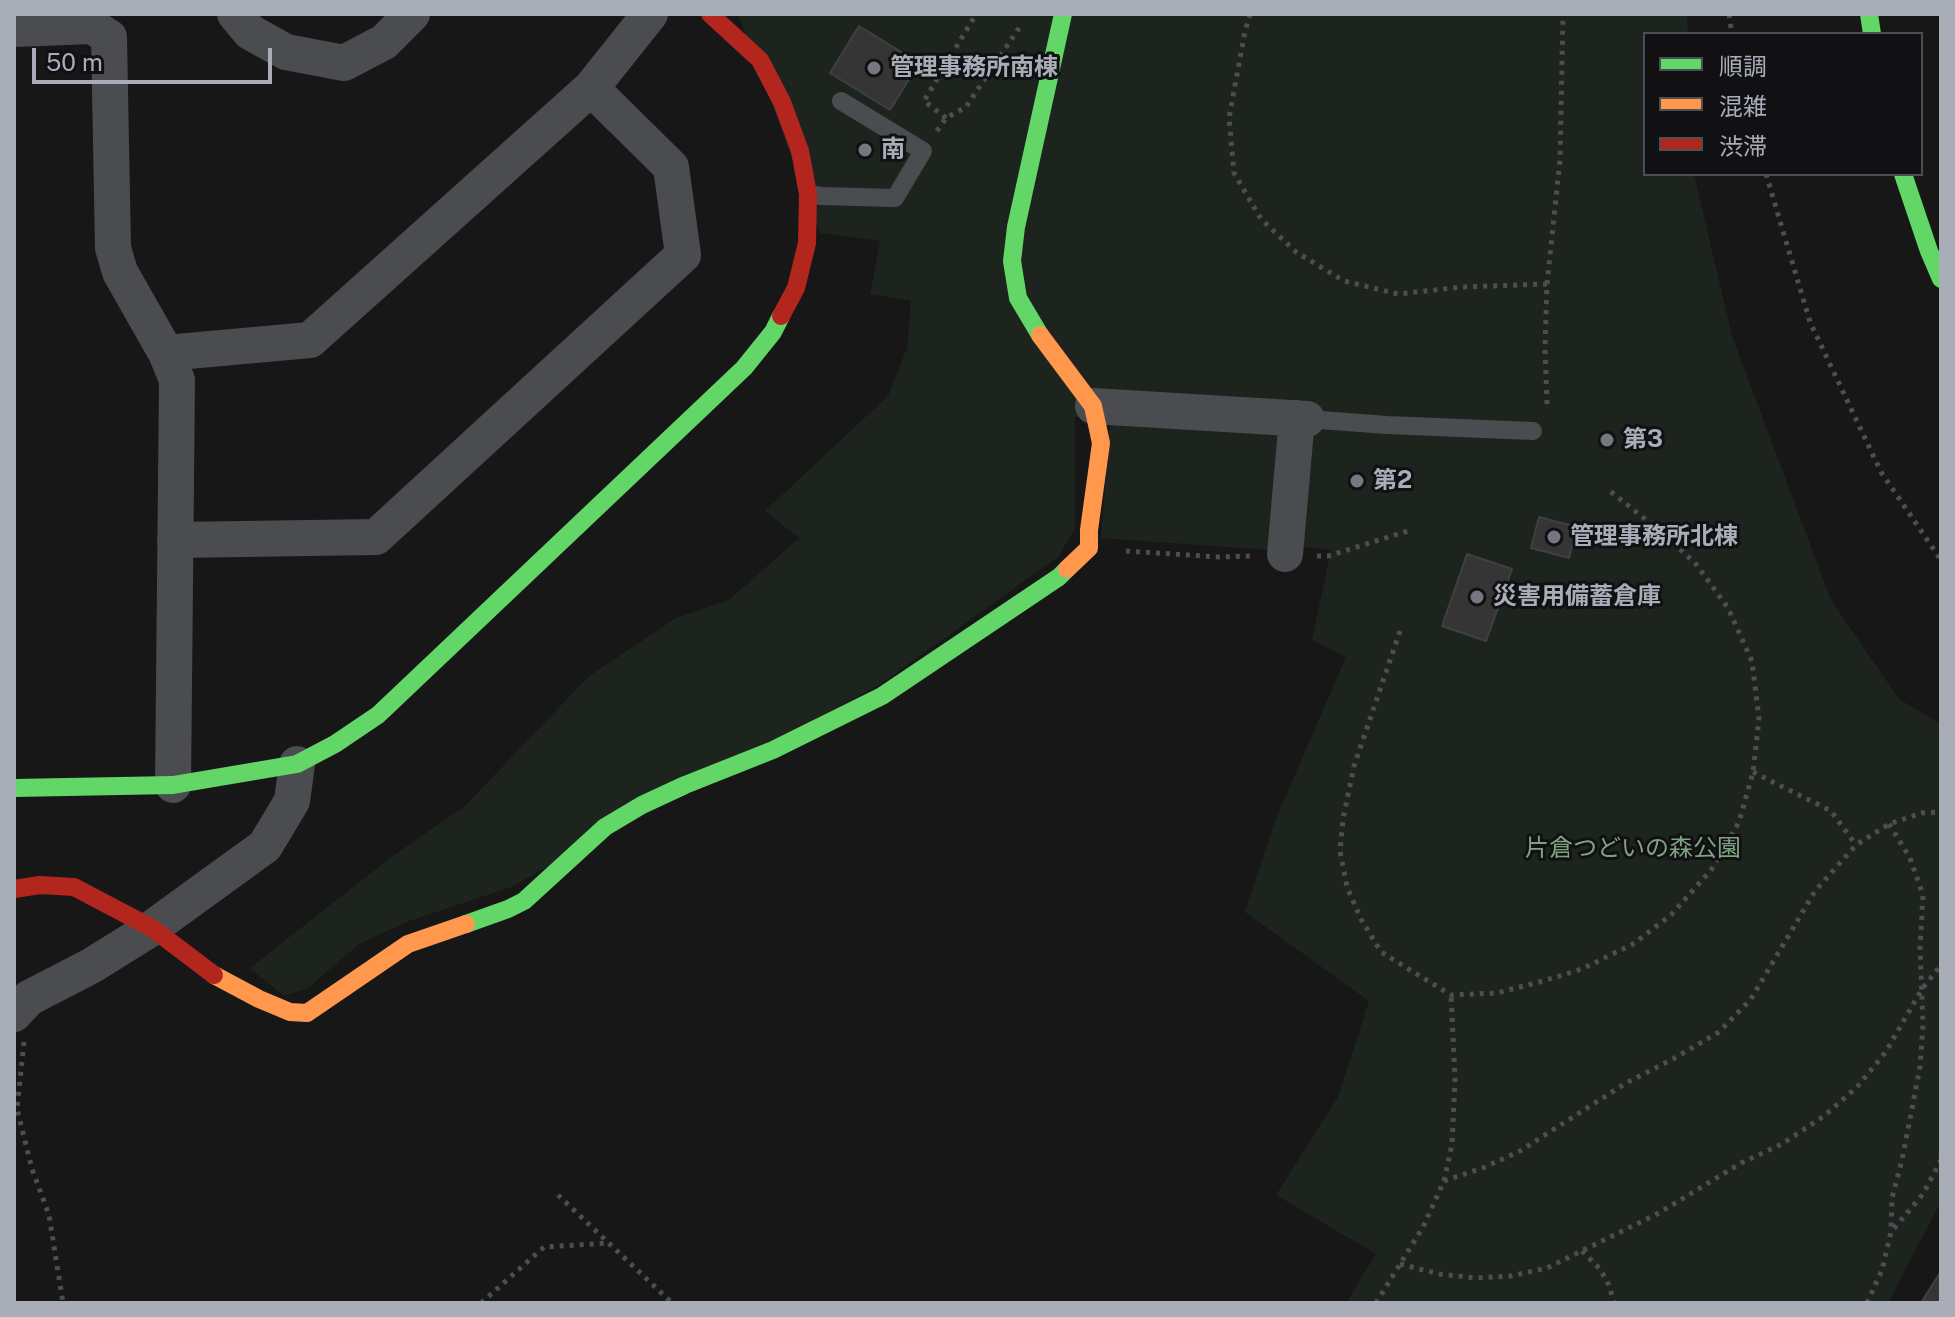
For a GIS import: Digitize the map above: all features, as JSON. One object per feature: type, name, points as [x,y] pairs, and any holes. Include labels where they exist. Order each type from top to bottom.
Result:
[{"type":"street","points":[[235,14],[250,32],[286,52],[344,63],[384,42],[412,14]]},
{"type":"street","points":[[166,353],[310,340],[591,88],[650,14]]},
{"type":"street","points":[[14,788],[173,785],[297,764],[335,744],[378,715],[744,368],[773,332],[796,288],[807,243],[808,194],[800,151],[782,102],[760,60],[710,14]]},
{"type":"street","points":[[14,889],[40,885],[74,887],[152,928],[217,978],[290,1012],[307,1013],[408,944],[524,901],[605,827],[642,805],[773,750],[882,696],[1059,577],[1089,548],[1101,443],[1093,406],[1034,327],[1018,298],[1012,261],[1016,227],[1063,14]]},
{"type":"street","points":[[14,29],[92,26],[109,37],[113,248],[120,272],[166,353],[177,380],[173,785]]},
{"type":"street","points":[[175,540],[376,537],[683,255],[671,167],[591,88]]},
{"type":"street","points":[[1904,176],[1941,279]]},
{"type":"street","points":[[1093,406],[1302,419],[1285,554]]},
{"type":"street","points":[[22,1006],[152,928],[265,846],[292,801],[297,764]]},
{"type":"lane","points":[[808,194],[895,198],[923,151],[841,101]]},
{"type":"lane","points":[[1302,419],[1533,431]]},
{"type":"path","points":[[946,118],[924,101],[976,14]]},
{"type":"path","points":[[1250,14],[1229,118],[1234,173],[1261,219],[1296,252],[1344,281],[1398,294],[1462,287],[1547,284]]},
{"type":"path","points":[[1547,404],[1547,284],[1560,160],[1563,14]]},
{"type":"path","points":[[923,151],[946,118],[966,107],[1023,23]]},
{"type":"path","points":[[1767,176],[1810,322],[1881,472],[1941,560]]},
{"type":"path","points":[[1400,631],[1354,766],[1340,851],[1347,887],[1361,919],[1381,952],[1451,995],[1497,993],[1543,981],[1582,969],[1633,944],[1671,915],[1711,870],[1739,822],[1753,772],[1759,719],[1752,661],[1728,608],[1696,564],[1610,491]]},
{"type":"path","points":[[1753,772],[1831,811],[1856,845]]},
{"type":"path","points":[[1444,1181],[1520,1151],[1626,1083],[1719,1032],[1751,999],[1815,891],[1856,845],[1889,824],[1922,813],[1941,812]]},
{"type":"path","points":[[1867,1303],[1882,1270],[1891,1232],[1892,1198],[1920,1067],[1923,1025],[1920,948],[1923,895],[1910,858],[1889,824]]},
{"type":"path","points":[[1400,1264],[1439,1274],[1476,1278],[1511,1276],[1547,1268],[1659,1213],[1741,1163],[1782,1144],[1824,1116],[1857,1087],[1885,1053],[1922,989],[1941,965]]},
{"type":"path","points":[[1376,1303],[1423,1227],[1444,1181],[1452,1144],[1455,1079],[1451,995]]},
{"type":"path","points":[[22,1006],[17,1109],[32,1169],[49,1215],[63,1303]]},
{"type":"path","points":[[1891,1232],[1923,1194],[1941,1160]]},
{"type":"path","points":[[558,1195],[672,1303]]},
{"type":"path","points":[[481,1303],[544,1247],[609,1243]]},
{"type":"path","points":[[1582,1251],[1600,1269],[1614,1303]]},
{"type":"green space","name":"片倉つどいの森公園","points":[[738,14],[1687,14],[1688,32],[1643,32],[1643,176],[1694,176],[1732,336],[1831,600],[1899,699],[1941,724],[1941,1201],[1888,1303],[1346,1303],[1376,1254],[1276,1195],[1338,1097],[1369,1001],[1245,912],[1277,816],[1346,657],[1312,640],[1331,550],[1296,546],[1307,419],[1075,417],[1075,528],[1059,556],[882,683],[511,887],[409,921],[359,944],[308,988],[284,996],[250,968],[390,858],[465,806],[588,677],[676,618],[729,600],[799,538],[765,511],[888,396],[907,348],[911,301],[870,294],[880,241],[820,233]]},
{"type":"green space","points":[[1110,421],[1279,433],[1270,550],[1101,538]]},
{"type":"building","name":"管理事務所南棟","points":[[859,26],[919,63],[890,110],[830,73]]},
{"type":"building","name":"管理事務所北棟","points":[[1539,517],[1577,527],[1569,558],[1531,548]]},
{"type":"building","name":"災害用備蓄倉庫","points":[[1467,554],[1512,569],[1486,641],[1442,626]]},
{"type":"building","points":[[1941,1271],[1941,1303],[1921,1303]]},
{"type":"traffic: fast","points":[[1040,335],[1018,298],[1012,261],[1016,227],[1063,14]]},
{"type":"traffic: fast","points":[[1869,14],[1872,32]]},
{"type":"traffic: fast","points":[[1904,176],[1941,279]]},
{"type":"traffic: fast","points":[[14,788],[173,785],[297,764],[335,744],[378,715],[744,368],[773,332],[781,316]]},
{"type":"traffic: fast","points":[[466,924],[524,901],[605,827],[642,805],[773,750],[882,696],[1067,569]]},
{"type":"traffic: slow","points":[[1040,335],[1093,406],[1101,443],[1089,548],[1067,569]]},
{"type":"traffic: slow","points":[[214,975],[290,1012],[307,1013],[408,944],[466,924]]},
{"type":"traffic: jam","points":[[710,14],[760,60],[782,102],[800,151],[808,194],[807,243],[796,288],[781,316]]},
{"type":"traffic: jam","points":[[14,889],[40,885],[74,887],[152,928],[214,975]]},
{"type":"place","name":"管理事務所南棟","points":[[874,68]]},
{"type":"place","name":"南","points":[[865,150]]},
{"type":"place","name":"第3","points":[[1607,440]]},
{"type":"place","name":"第2","points":[[1357,481]]},
{"type":"place","name":"管理事務所北棟","points":[[1554,537]]},
{"type":"place","name":"災害用備蓄倉庫","points":[[1477,597]]}]
